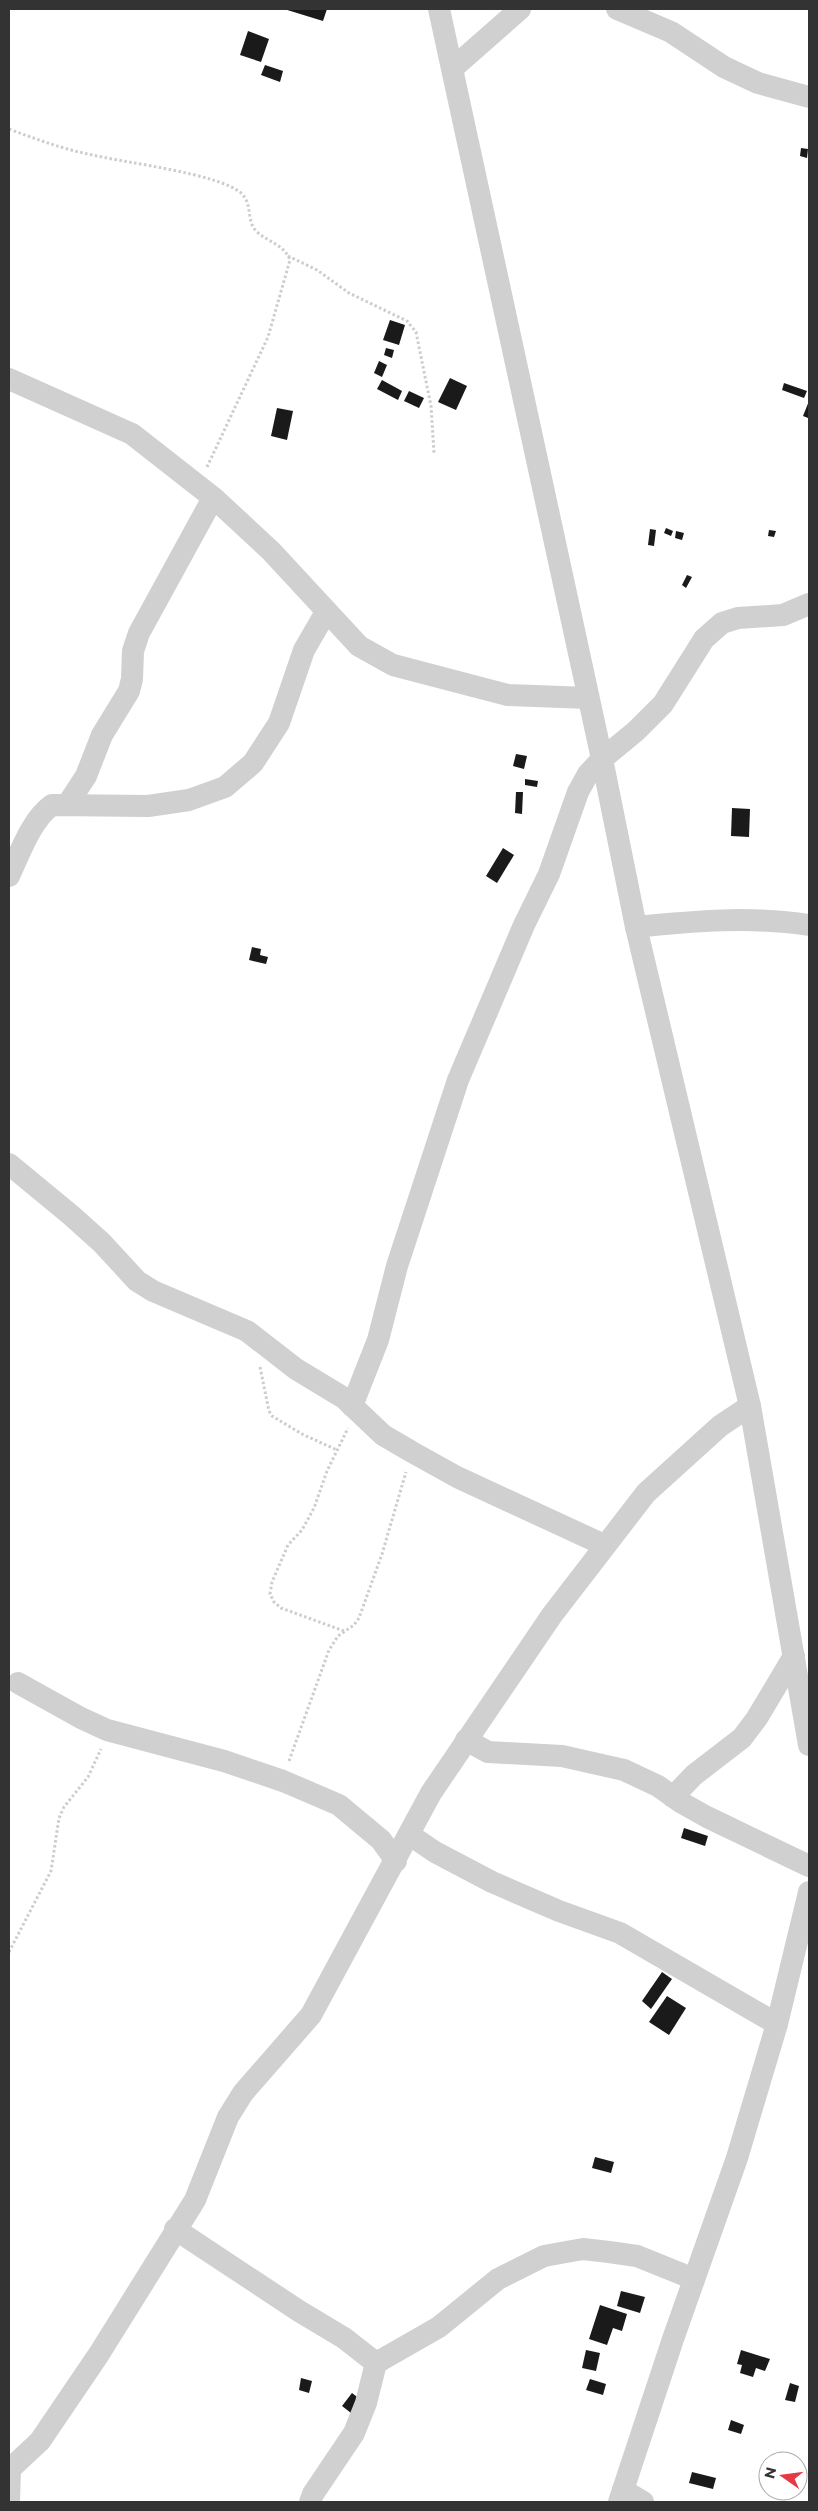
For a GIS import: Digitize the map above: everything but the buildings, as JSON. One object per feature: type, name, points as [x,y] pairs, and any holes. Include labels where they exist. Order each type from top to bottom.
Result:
[{"type":"street","points":[[439,9],[602,759],[636,927],[750,1406],[809,1745]]},
{"type":"street","points":[[453,68],[520,9]]},
{"type":"street","points":[[617,9],[671,32],[724,67],[758,83],[809,97]]},
{"type":"street","points":[[9,379],[132,434],[205,492],[271,551],[359,646],[393,665],[508,695],[588,698]]},
{"type":"street","points":[[67,805],[86,776],[102,734],[129,691],[132,679],[133,650],[139,633],[205,492]]},
{"type":"street","points":[[354,1409],[378,1340],[397,1266],[458,1080],[549,874],[578,792],[588,774],[602,759],[636,732],[662,704],[704,639],[722,623],[738,618],[784,614],[809,604]]},
{"type":"street","points":[[9,876],[26,840],[45,810],[52,805],[148,806],[189,800],[225,788],[253,763],[278,723],[304,650],[326,612]]},
{"type":"street","points":[[636,927],[712,919],[785,921],[809,925]]},
{"type":"street","points":[[9,1164],[78,1221],[137,1281],[152,1291],[247,1331],[296,1369],[344,1398],[383,1435],[412,1452],[457,1477],[604,1545]]},
{"type":"street","points":[[9,2502],[9,2469],[40,2441],[99,2354],[175,2229],[195,2200],[228,2117],[243,2093],[312,2015],[432,1793],[466,1740],[552,1615],[604,1545],[646,1493],[682,1458],[720,1426],[750,1406]]},
{"type":"street","points":[[673,1797],[694,1775],[742,1738],[757,1718],[794,1656]]},
{"type":"street","points":[[18,1683],[81,1718],[107,1730],[180,1748],[283,1781],[339,1805],[381,1840],[396,1861]]},
{"type":"street","points":[[466,1740],[488,1752],[562,1756],[624,1770],[658,1786],[708,1818],[809,1866]]},
{"type":"street","points":[[410,1835],[435,1852],[492,1882],[559,1911],[620,1934],[777,2024]]},
{"type":"street","points":[[642,2502],[621,2496],[737,2158],[777,2024],[809,1892]]},
{"type":"street","points":[[175,2229],[299,2311],[344,2338],[376,2363]]},
{"type":"street","points":[[310,2502],[313,2494],[354,2433],[366,2403],[376,2363],[439,2327],[498,2279],[544,2256],[583,2249],[636,2256],[694,2279]]},
{"type":"path","points":[[9,130],[54,146],[175,172],[227,186],[245,197],[249,204],[252,226],[257,232],[280,246],[288,256],[290,260],[268,337],[205,492]]},
{"type":"path","points":[[288,256],[317,270],[349,293],[407,321],[416,332],[431,406],[434,453]]},
{"type":"path","points":[[256,1337],[269,1411],[277,1420],[337,1450]]},
{"type":"path","points":[[344,1631],[281,1608],[274,1602],[270,1594],[272,1582],[288,1545],[306,1525],[354,1409]]},
{"type":"path","points":[[283,1781],[330,1650],[338,1636],[354,1625],[364,1605],[382,1554],[412,1452]]},
{"type":"path","points":[[9,1952],[51,1871],[59,1818],[64,1806],[88,1777],[100,1752],[107,1730]]}]
